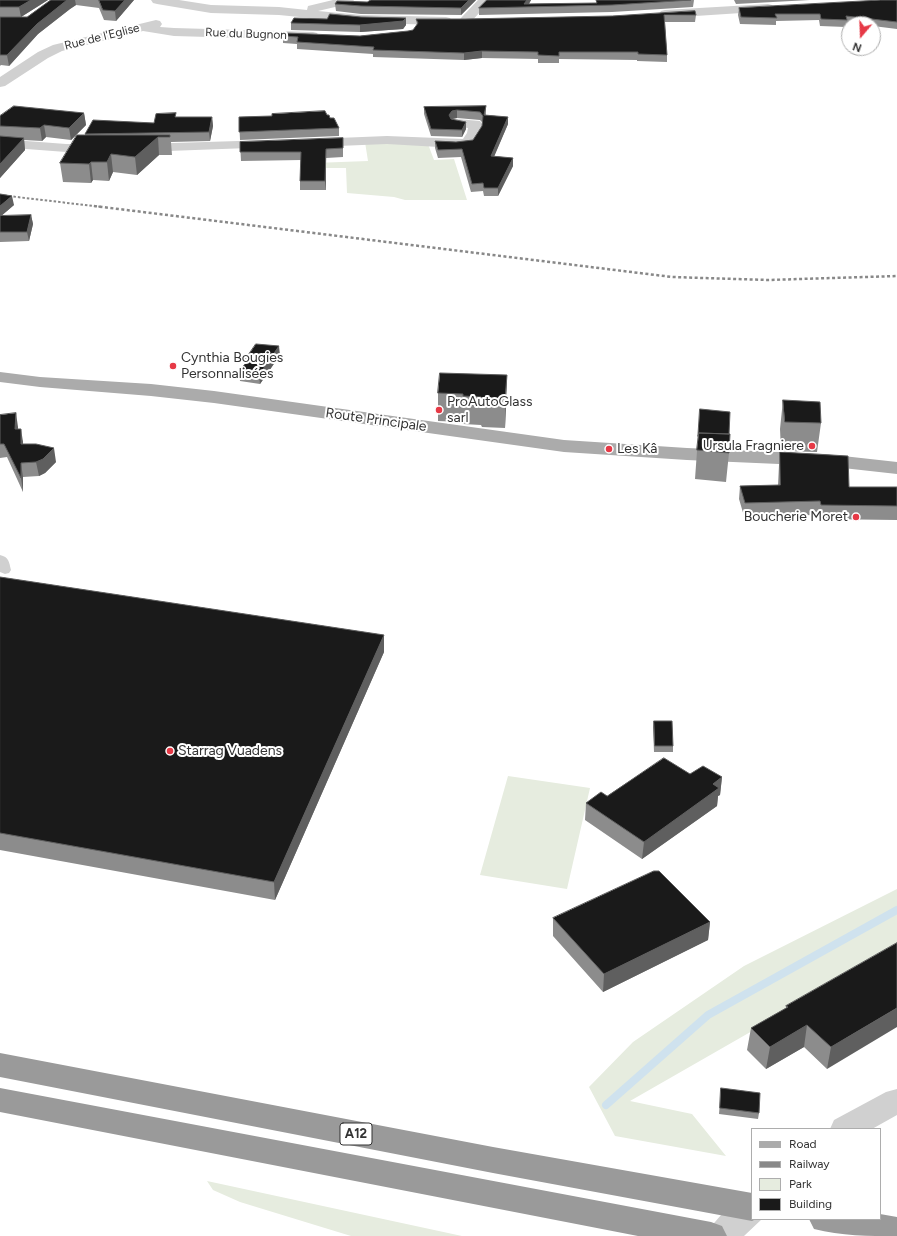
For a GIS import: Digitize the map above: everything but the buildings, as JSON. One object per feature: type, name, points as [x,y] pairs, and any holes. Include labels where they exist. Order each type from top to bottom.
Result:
[{"type":"highway","name":"A12","points":[[0,1065],[477,1157],[751,1207]]},
{"type":"highway","points":[[0,1100],[215,1143],[711,1236]]},
{"type":"highway","points":[[831,1220],[897,1231]]},
{"type":"main road","name":"Route Principale","points":[[0,377],[40,382],[151,390],[220,398],[564,446],[687,454],[826,460],[897,468]]},
{"type":"street","points":[[157,0],[211,9],[301,13],[361,19],[465,22],[482,21]]},
{"type":"street","points":[[301,13],[348,0]]},
{"type":"street","points":[[465,22],[484,0]]},
{"type":"street","points":[[652,15],[778,7]]},
{"type":"street","points":[[186,17],[211,9]]},
{"type":"street","name":"Rue de l'Eglise","points":[[0,83],[43,55],[58,48],[172,20]]},
{"type":"street","points":[[408,33],[412,28],[413,21]]},
{"type":"street","name":"Rue du Bugnon","points":[[143,27],[154,30],[174,32],[322,36]]},
{"type":"street","points":[[297,143],[387,140],[456,144],[468,143],[474,133],[475,124],[457,123]]},
{"type":"street","points":[[0,143],[66,148],[111,148]]},
{"type":"street","points":[[127,148],[282,144]]},
{"type":"street","points":[[847,1128],[897,1101]]},
{"type":"street","points":[[722,1236],[751,1208]]},
{"type":"green space","points":[[365,142],[428,144],[434,160],[454,159],[467,200],[405,200],[394,197],[347,193],[346,168],[314,168],[314,163],[368,161]]},
{"type":"green space","points":[[508,776],[590,788],[567,889],[480,875]]},
{"type":"green space","points":[[897,889],[897,948],[630,1101],[692,1114],[726,1156],[615,1136],[589,1087],[633,1042],[744,966]]},
{"type":"green space","points":[[207,1181],[462,1236],[351,1236],[240,1202],[213,1190]]},
{"type":"waterway","points":[[606,1105],[708,1015],[897,910]]},
{"type":"railway","points":[[0,195],[102,207]]},
{"type":"railway","points":[[94,206],[672,277],[768,280],[897,276]]},
{"type":"place","name":"Cynthia Bougies Personnalisées","points":[[173,366]]},
{"type":"place","name":"ProAutoGlass sarl","points":[[439,410]]},
{"type":"place","name":"Ursula Fragniere","points":[[812,446]]},
{"type":"place","name":"Les Kâ","points":[[609,449]]},
{"type":"place","name":"Boucherie Moret","points":[[856,517]]},
{"type":"place","name":"Starrag Vuadens","points":[[170,751]]}]
